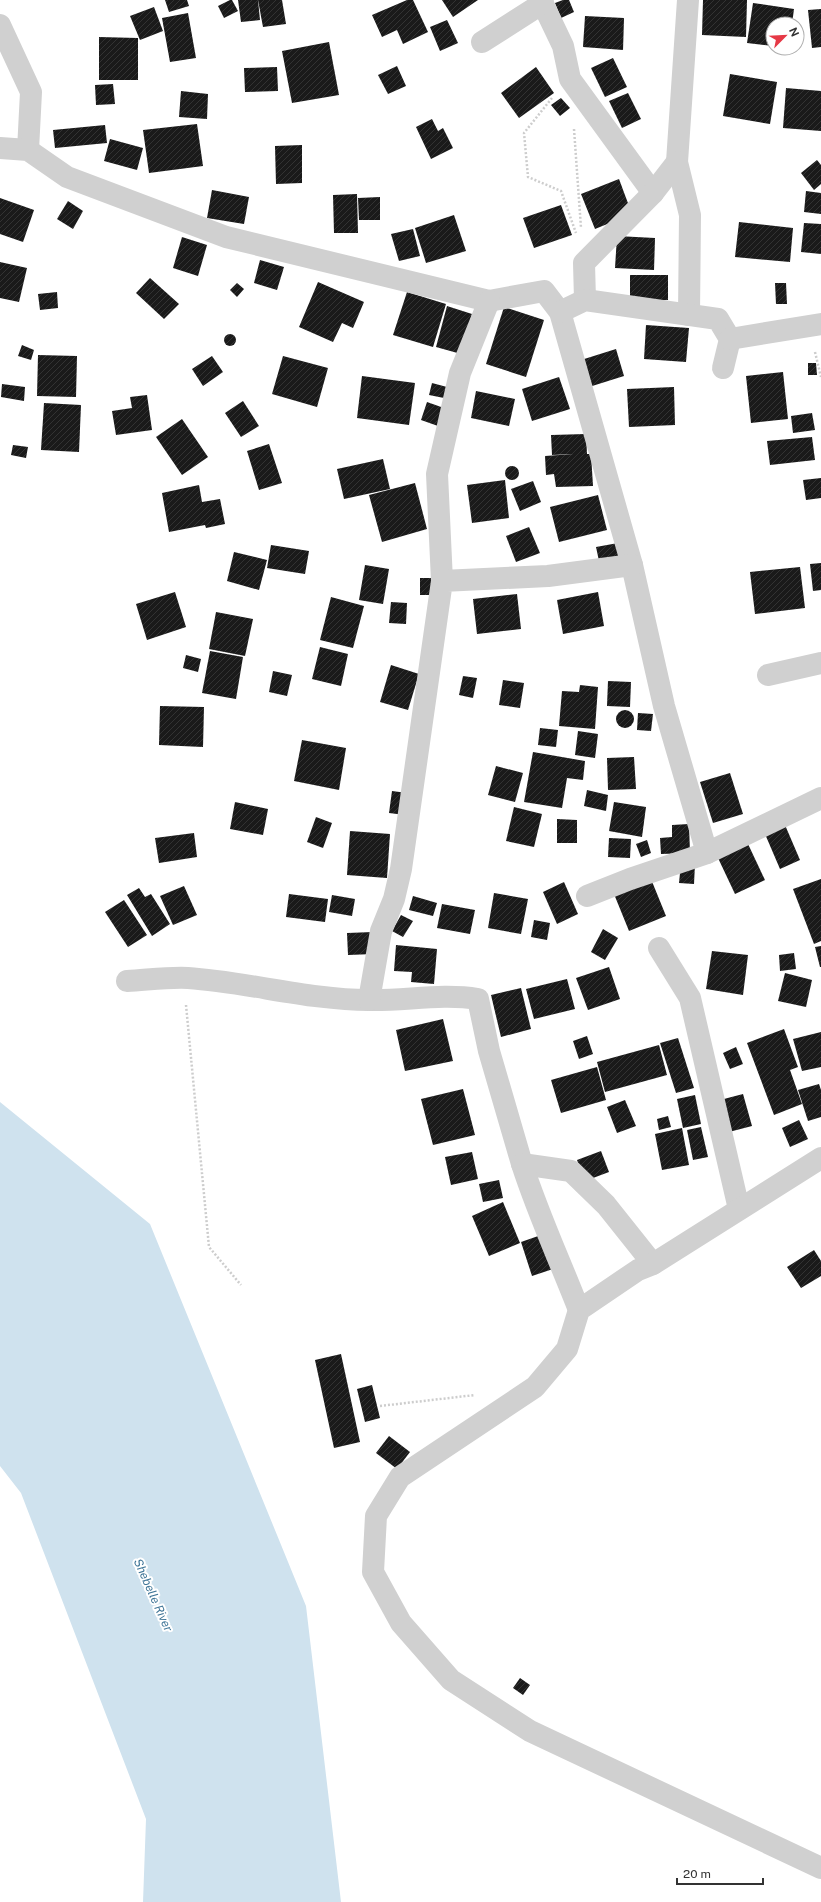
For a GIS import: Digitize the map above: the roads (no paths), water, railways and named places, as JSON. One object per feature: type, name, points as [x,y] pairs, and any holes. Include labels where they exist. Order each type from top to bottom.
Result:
[{"type":"street","points":[[688,0],[677,162],[690,215],[689,315]]},
{"type":"street","points":[[482,42],[542,1],[563,46],[570,79],[653,193]]},
{"type":"street","points":[[0,26],[31,92],[28,150]]},
{"type":"street","points":[[0,149],[28,150],[67,178],[226,237],[488,301],[544,291],[560,312],[632,565],[664,706],[708,853]]},
{"type":"street","points":[[585,300],[584,262],[653,193],[677,162]]},
{"type":"street","points":[[560,312],[585,300],[718,319],[730,339],[723,368]]},
{"type":"street","points":[[369,1000],[380,931],[394,899],[401,869],[442,581],[437,474],[460,373],[488,301]]},
{"type":"street","points":[[730,339],[821,324]]},
{"type":"street","points":[[442,581],[548,576],[632,565]]},
{"type":"street","points":[[768,676],[821,663]]},
{"type":"street","points":[[587,896],[630,879],[708,853],[821,798]]},
{"type":"street","points":[[659,948],[690,998],[739,1209]]},
{"type":"street","points":[[127,981],[186,978],[329,997],[369,1000],[458,996],[478,999],[489,1051],[534,1202],[559,1258],[579,1310],[567,1349],[535,1387],[400,1477],[376,1516],[373,1572],[401,1623],[451,1680],[530,1731],[821,1868]]},
{"type":"street","points":[[579,1310],[638,1270],[653,1264],[821,1158]]},
{"type":"street","points":[[522,1164],[571,1171],[606,1205],[653,1264]]},
{"type":"water","name":"Shebelle River","points":[[0,1102],[150,1224],[306,1606],[341,1902],[143,1902],[146,1819],[21,1493],[0,1466]]}]
